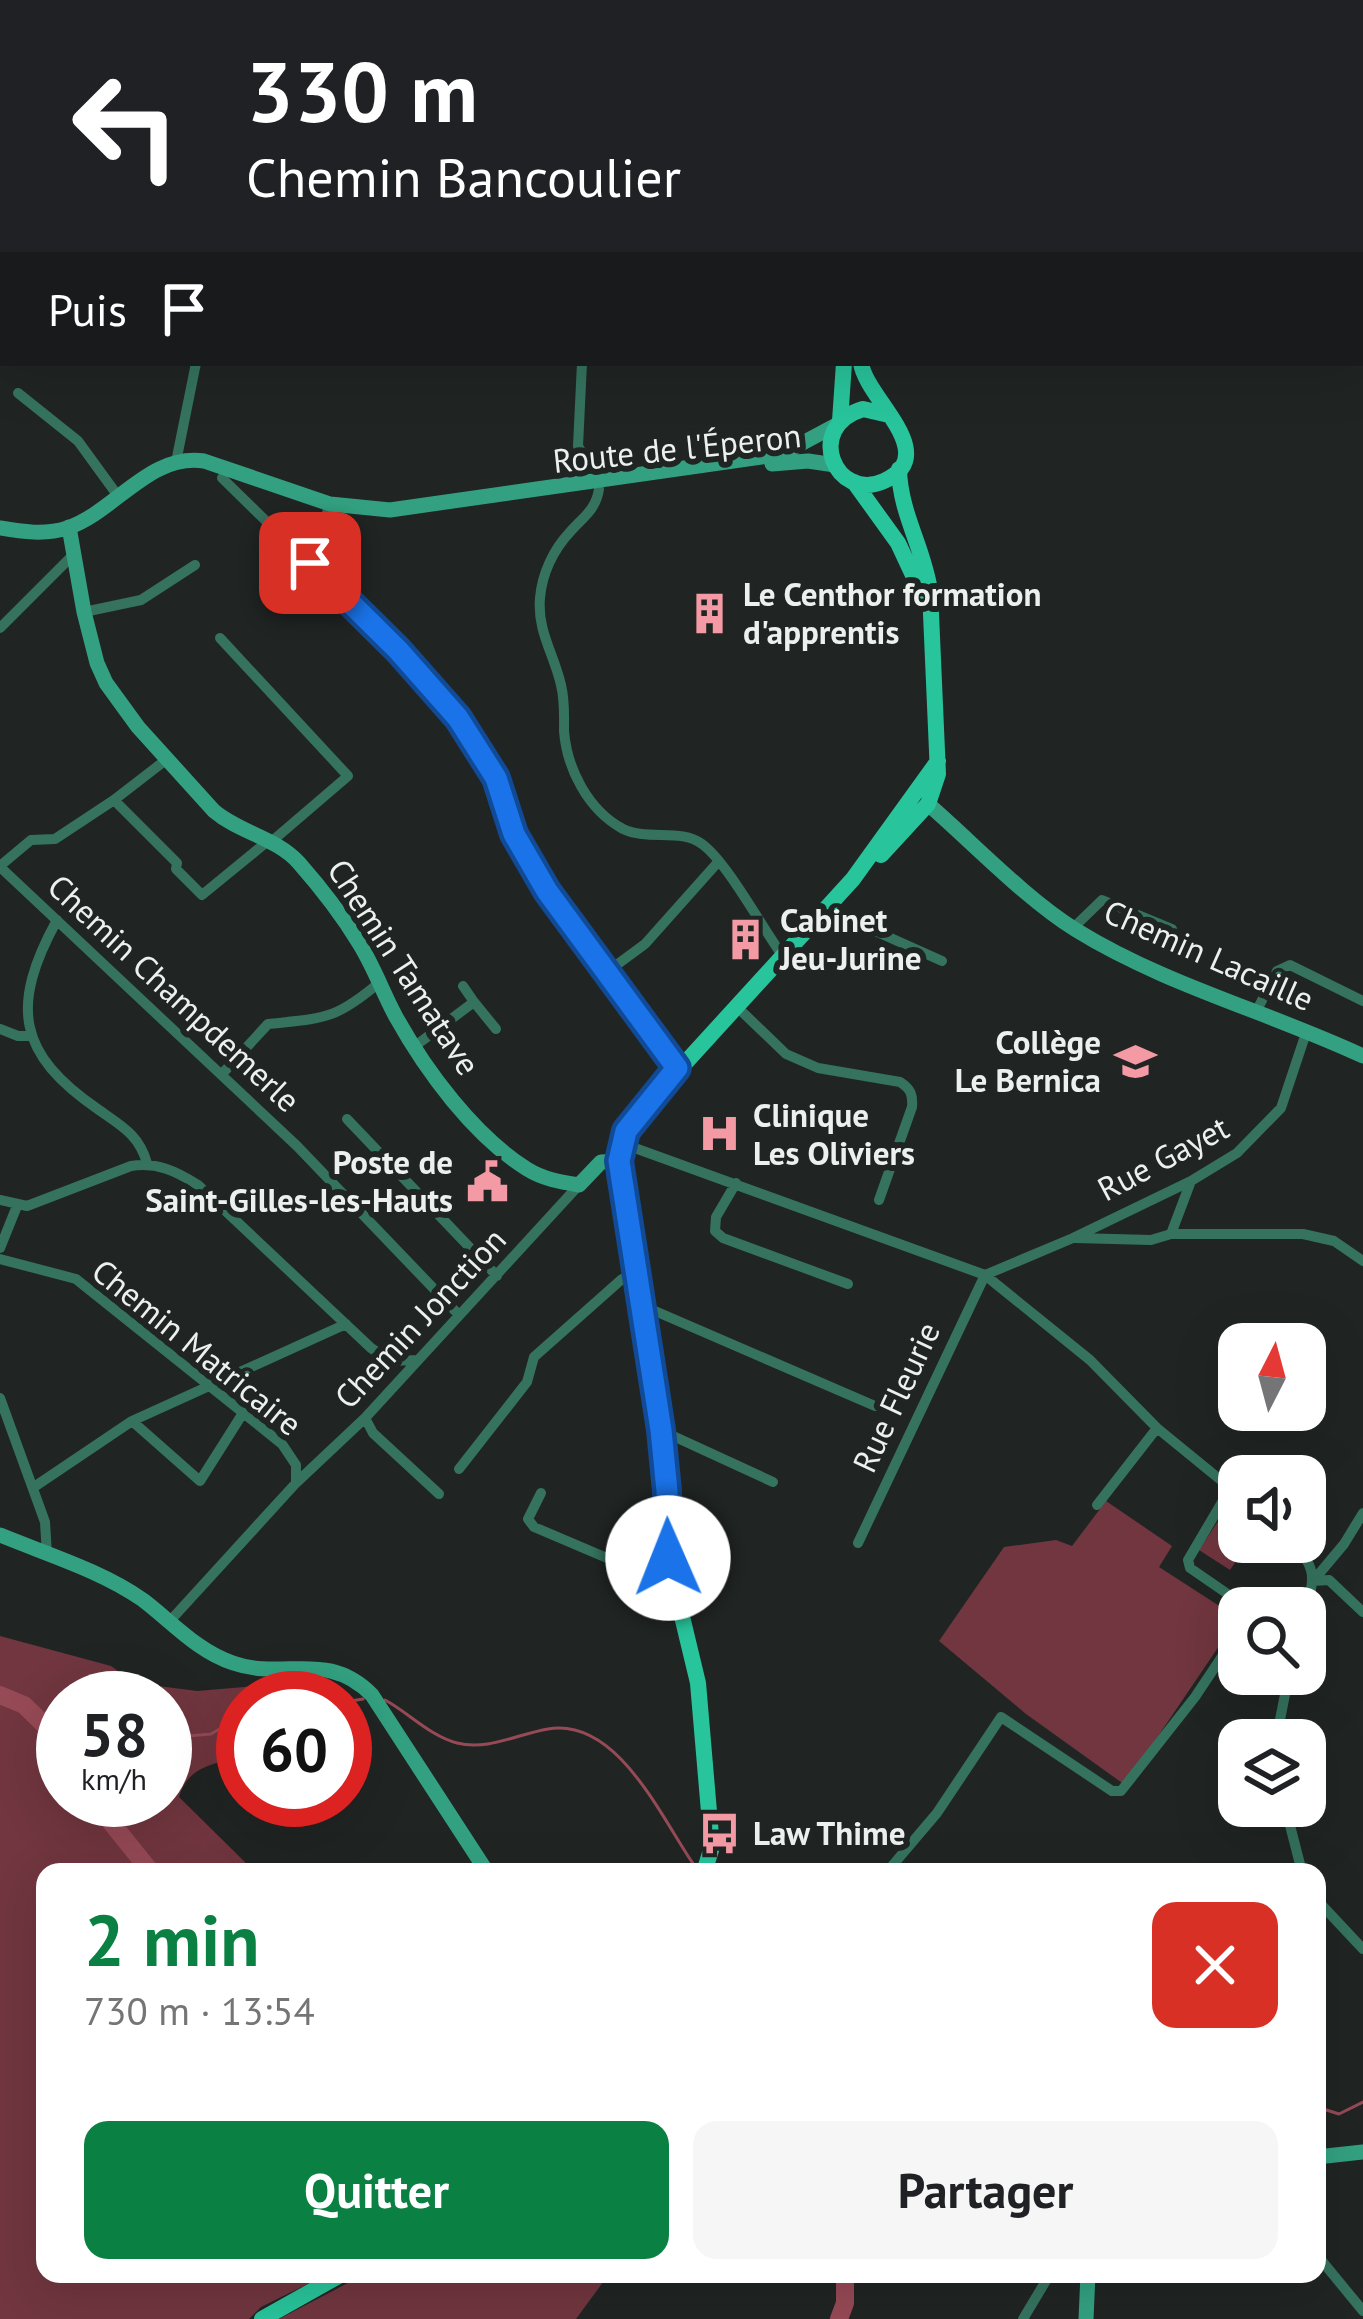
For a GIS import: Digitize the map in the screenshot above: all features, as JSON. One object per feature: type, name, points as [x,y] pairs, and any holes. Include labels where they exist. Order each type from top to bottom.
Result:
[{"type":"main road","points":[[844,366],[839,422],[830,444],[835,465],[854,482],[898,543],[932,615]]},
{"type":"main road","points":[[853,879],[928,804],[936,786],[932,615],[925,566],[901,502],[899,470],[906,440],[866,382],[862,366]]},
{"type":"main road","points":[[839,422],[863,409],[889,415]]},
{"type":"main road","points":[[854,482],[879,483],[899,470]]},
{"type":"main road","points":[[707,1863],[712,1846],[698,1683],[668,1558],[661,1430],[634,1274],[620,1152],[645,1105],[853,879],[934,768]]},
{"type":"main road","points":[[262,2319],[326,2283]]},
{"type":"street","points":[[0,528],[30,532],[69,527],[176,462],[195,366]]},
{"type":"street","points":[[582,366],[578,446],[587,462],[616,477]]},
{"type":"street","points":[[18,393],[78,441],[118,496]]},
{"type":"street","name":"Route de l'Éperon","points":[[525,492],[782,454],[839,422]]},
{"type":"street","name":"Route de l'Éperon","points":[[176,462],[204,461],[330,504],[390,510],[525,492],[599,489],[792,461],[835,465]]},
{"type":"street","points":[[641,474],[602,484],[593,510],[548,564],[539,603],[543,636],[560,680],[573,771],[592,802],[625,830],[642,836],[694,839],[718,861],[782,955]]},
{"type":"street","points":[[222,478],[398,650],[458,718],[496,778],[514,834],[536,872],[677,1068]]},
{"type":"street","points":[[310,563],[330,504]]},
{"type":"street","name":"Chemin Tamatave","points":[[69,527],[97,663],[118,702],[231,825],[291,854],[332,903],[415,1046],[447,1090],[499,1146],[545,1179],[579,1186]]},
{"type":"street","points":[[0,628],[74,554]]},
{"type":"street","points":[[84,612],[141,600],[195,566]]},
{"type":"street","points":[[114,800],[202,895],[348,776],[220,638]]},
{"type":"street","points":[[0,866],[23,844],[56,839],[167,759]]},
{"type":"street","name":"Chemin Lacaille","points":[[928,804],[1072,928],[1144,966],[1363,1056]]},
{"type":"street","points":[[607,972],[645,944],[718,861]]},
{"type":"street","name":"Chemin Champdemerle","points":[[0,866],[222,1074],[459,1316]]},
{"type":"street","points":[[1072,928],[1102,900],[1172,929]]},
{"type":"street","points":[[826,909],[942,961]]},
{"type":"street","points":[[57,920],[40,952],[30,987],[29,1036],[55,1077],[141,1143],[147,1163]]},
{"type":"street","points":[[1257,1010],[1277,971],[1290,965],[1363,1000]]},
{"type":"street","points":[[222,1074],[268,1024],[334,1016],[380,982]]},
{"type":"street","points":[[463,986],[496,1029]]},
{"type":"street","points":[[415,1046],[474,1002]]},
{"type":"street","points":[[735,1005],[786,1054],[818,1068],[908,1087],[912,1107],[880,1200]]},
{"type":"street","points":[[0,1029],[29,1036]]},
{"type":"street","name":"Rue Gayet","points":[[985,1275],[1073,1238],[1237,1153],[1271,1122],[1289,1091],[1307,1030]]},
{"type":"street","points":[[347,1120],[496,1276]]},
{"type":"street","points":[[579,1186],[601,1162],[620,1152],[650,1154],[985,1275],[1090,1360],[1157,1428],[1218,1477]]},
{"type":"street","points":[[0,1200],[17,1205],[53,1198],[112,1172],[147,1163],[178,1172],[198,1185],[390,1361],[417,1360]]},
{"type":"street","points":[[1171,1234],[1190,1181]]},
{"type":"street","points":[[736,1183],[716,1217],[715,1231],[848,1284]]},
{"type":"street","name":"Chemin Jonction","points":[[296,1483],[365,1418],[579,1186]]},
{"type":"street","points":[[0,1248],[17,1205]]},
{"type":"street","points":[[1111,1216],[1117,1241]]},
{"type":"street","points":[[1073,1238],[1117,1241],[1171,1234],[1304,1234],[1334,1240],[1363,1261]]},
{"type":"street","name":"Chemin Matricaire","points":[[0,1259],[76,1280],[283,1444],[296,1465],[296,1483],[169,1622]]},
{"type":"street","points":[[459,1469],[527,1382],[534,1357],[622,1279],[634,1274]]},
{"type":"street","name":"Rue Fleurie","points":[[858,1543],[985,1275]]},
{"type":"street","points":[[640,1308],[875,1406]]},
{"type":"street","points":[[34,1487],[132,1421],[346,1324]]},
{"type":"street","points":[[0,1398],[45,1522],[47,1555]]},
{"type":"street","points":[[132,1421],[200,1481],[243,1414]]},
{"type":"street","points":[[365,1418],[373,1433],[439,1494]]},
{"type":"street","points":[[1097,1505],[1157,1428]]},
{"type":"street","points":[[661,1430],[773,1482]]},
{"type":"street","points":[[542,1493],[528,1512],[534,1527],[675,1587]]},
{"type":"street","points":[[1313,1581],[1363,1513]]},
{"type":"street","points":[[1218,1516],[1188,1560],[1190,1568],[1218,1587]]},
{"type":"street","points":[[0,1535],[136,1596],[191,1641],[232,1663],[340,1672],[357,1680],[481,1863]]},
{"type":"street","points":[[1311,1563],[1312,1587]]},
{"type":"street","points":[[1313,1581],[1328,1580],[1362,1608]]},
{"type":"street","points":[[895,1863],[937,1814],[1001,1717],[1112,1791],[1121,1791],[1218,1662]]},
{"type":"street","points":[[1291,1827],[1300,1863]]},
{"type":"street","points":[[1326,1910],[1363,1949]]},
{"type":"street","points":[[1326,2156],[1363,2152]]},
{"type":"street","points":[[1326,2266],[1363,2311]]},
{"type":"street","points":[[1023,2319],[1045,2283]]},
{"type":"street","points":[[1086,2319],[1088,2283]]},
{"type":"shaded area","points":[[1106,1501],[1172,1546],[1159,1567],[1218,1605],[1218,1648],[1125,1785],[1026,1714],[939,1641],[1004,1547],[1056,1540],[1072,1546]]},
{"type":"shaded area","points":[[1218,1521],[1218,1562],[1199,1550]]},
{"type":"shaded area","points":[[0,1636],[118,1671],[36,1671],[36,1827],[192,1827],[192,1810],[246,1863],[36,1863],[36,2283],[310,2283],[261,2307],[249,2319],[0,2319]]},
{"type":"shaded area","points":[[216,1689],[216,1763],[192,1776],[192,1690]]},
{"type":"shaded area","points":[[348,2283],[602,2283],[576,2319],[279,2319]]},
{"type":"waterway","points":[[0,1695],[24,1705],[36,1717]]},
{"type":"waterway","points":[[385,1700],[457,1743],[491,1743],[548,1729],[573,1730],[596,1739],[636,1777],[693,1863]]},
{"type":"waterway","points":[[192,1736],[216,1731]]},
{"type":"waterway","points":[[115,1827],[144,1863]]},
{"type":"waterway","points":[[1326,2110],[1339,2114],[1363,2102]]},
{"type":"waterway","points":[[839,2319],[845,2283]]},
{"type":"place","name":"Le Centhor formation d'apprentis","points":[[709,613]]},
{"type":"place","name":"Cabinet Jeu-Jurine","points":[[746,939]]},
{"type":"place","name":"Collège Le Bernica","points":[[1135,1061]]},
{"type":"place","name":"Clinique Les Oliviers","points":[[719,1134]]},
{"type":"place","name":"Poste de Saint-Gilles-les-Hauts","points":[[487,1181]]},
{"type":"place","name":"Law Thime","points":[[719,1833]]},
{"type":"route","points":[[310,563],[458,718],[496,778],[514,834],[547,891],[677,1068],[626,1131],[619,1161],[661,1430],[668,1558]]}]
